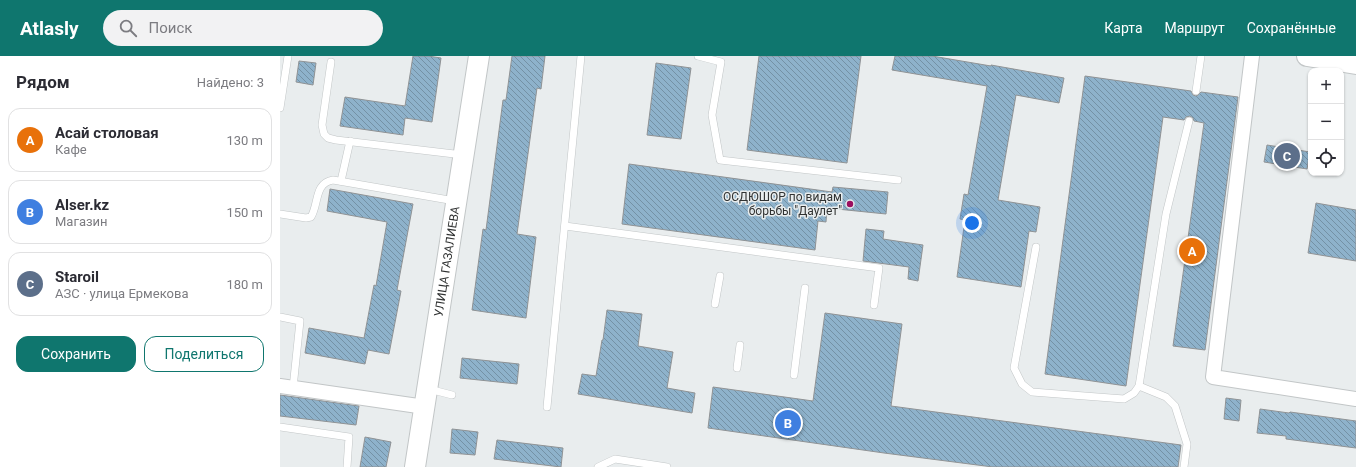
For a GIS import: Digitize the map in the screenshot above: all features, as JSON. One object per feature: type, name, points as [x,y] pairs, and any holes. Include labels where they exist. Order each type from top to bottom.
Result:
[{"type":"main road","name":"УЛИЦА ГАЗАЛИЕВА","points":[[416,467],[479,56]]},
{"type":"main road","points":[[1307,56],[1356,64]]},
{"type":"street","points":[[1252,56],[1213,377],[1356,399]]},
{"type":"street","points":[[286,387],[426,398]]},
{"type":"lane","points":[[280,108],[288,56]]},
{"type":"lane","points":[[547,407],[581,56]]},
{"type":"lane","points":[[698,56],[721,62],[712,115],[720,160],[898,180]]},
{"type":"lane","points":[[1196,92],[1201,56]]},
{"type":"lane","points":[[331,62],[322,125],[324,134],[328,138],[350,142],[463,155]]},
{"type":"lane","points":[[1036,247],[1014,368],[1022,384],[1032,392],[1124,399],[1134,393],[1139,386],[1166,214],[1189,121]]},
{"type":"lane","points":[[341,181],[350,142]]},
{"type":"lane","points":[[280,214],[306,218],[311,217],[315,211],[319,190],[329,180],[457,201]]},
{"type":"lane","points":[[565,226],[879,268],[874,305]]},
{"type":"lane","points":[[715,304],[720,276]]},
{"type":"lane","points":[[794,376],[805,288]]},
{"type":"lane","points":[[280,317],[300,320],[286,387]]},
{"type":"lane","points":[[737,368],[740,345]]},
{"type":"lane","points":[[1139,386],[1166,397],[1175,406],[1187,444],[1184,467]]},
{"type":"lane","points":[[426,398],[452,395]]},
{"type":"lane","points":[[280,428],[349,437],[347,467]]},
{"type":"lane","points":[[598,467],[615,459],[667,467]]},
{"type":"building","points":[[413,56],[441,58],[432,122],[405,118],[403,135],[340,126],[345,97],[405,106]]},
{"type":"building","points":[[512,56],[545,56],[541,89],[537,88],[517,234],[536,237],[526,318],[472,310],[483,229],[486,230],[503,100],[506,100]]},
{"type":"building","points":[[759,56],[861,56],[847,163],[747,150]]},
{"type":"building","points":[[895,56],[932,56],[1064,78],[1059,103],[1016,95],[998,200],[1040,207],[1036,232],[1029,231],[1021,287],[957,277],[965,220],[960,219],[964,194],[968,195],[987,86],[892,70]]},
{"type":"building","points":[[299,61],[316,63],[313,85],[296,82]]},
{"type":"building","points":[[656,63],[691,68],[681,139],[647,135]]},
{"type":"building","points":[[1085,76],[1191,91],[1193,95],[1196,96],[1201,92],[1238,97],[1205,350],[1173,346],[1204,123],[1194,121],[1190,116],[1186,117],[1184,120],[1163,117],[1126,386],[1045,374]]},
{"type":"building","points":[[1267,145],[1308,152],[1307,169],[1264,162]]},
{"type":"building","points":[[629,164],[832,192],[833,187],[888,192],[886,214],[827,208],[826,222],[818,221],[815,250],[622,224]]},
{"type":"building","points":[[330,189],[413,204],[397,290],[401,291],[389,354],[368,350],[365,364],[305,353],[309,328],[364,338],[374,285],[376,286],[387,222],[327,211]]},
{"type":"building","points":[[1316,203],[1356,210],[1356,261],[1308,253]]},
{"type":"building","points":[[866,229],[884,231],[883,239],[923,245],[918,281],[908,279],[909,267],[863,261]]},
{"type":"building","points":[[607,310],[642,314],[638,346],[673,352],[667,388],[695,393],[692,413],[578,394],[582,374],[596,376]]},
{"type":"building","points":[[825,313],[902,324],[891,406],[1181,445],[1178,467],[993,467],[708,428],[713,387],[813,401]]},
{"type":"building","points":[[462,358],[519,364],[517,384],[460,378]]},
{"type":"building","points":[[280,395],[359,406],[356,425],[280,416]]},
{"type":"building","points":[[1226,398],[1241,400],[1239,421],[1224,419]]},
{"type":"building","points":[[1260,409],[1356,421],[1356,448],[1286,439],[1286,436],[1257,433]]},
{"type":"building","points":[[452,429],[478,432],[475,455],[450,453]]},
{"type":"building","points":[[365,437],[391,442],[386,467],[360,467]]},
{"type":"building","points":[[497,440],[563,448],[561,467],[494,459]]},
{"type":"place","name":"Staroil","points":[[1287,156]]},
{"type":"place","name":"ОСДЮШОР по видам борьбы \"Даулет\"","points":[[850,204]]},
{"type":"place","name":"Асай столовая","points":[[1192,251]]},
{"type":"place","name":"Alser.kz","points":[[788,423]]}]
